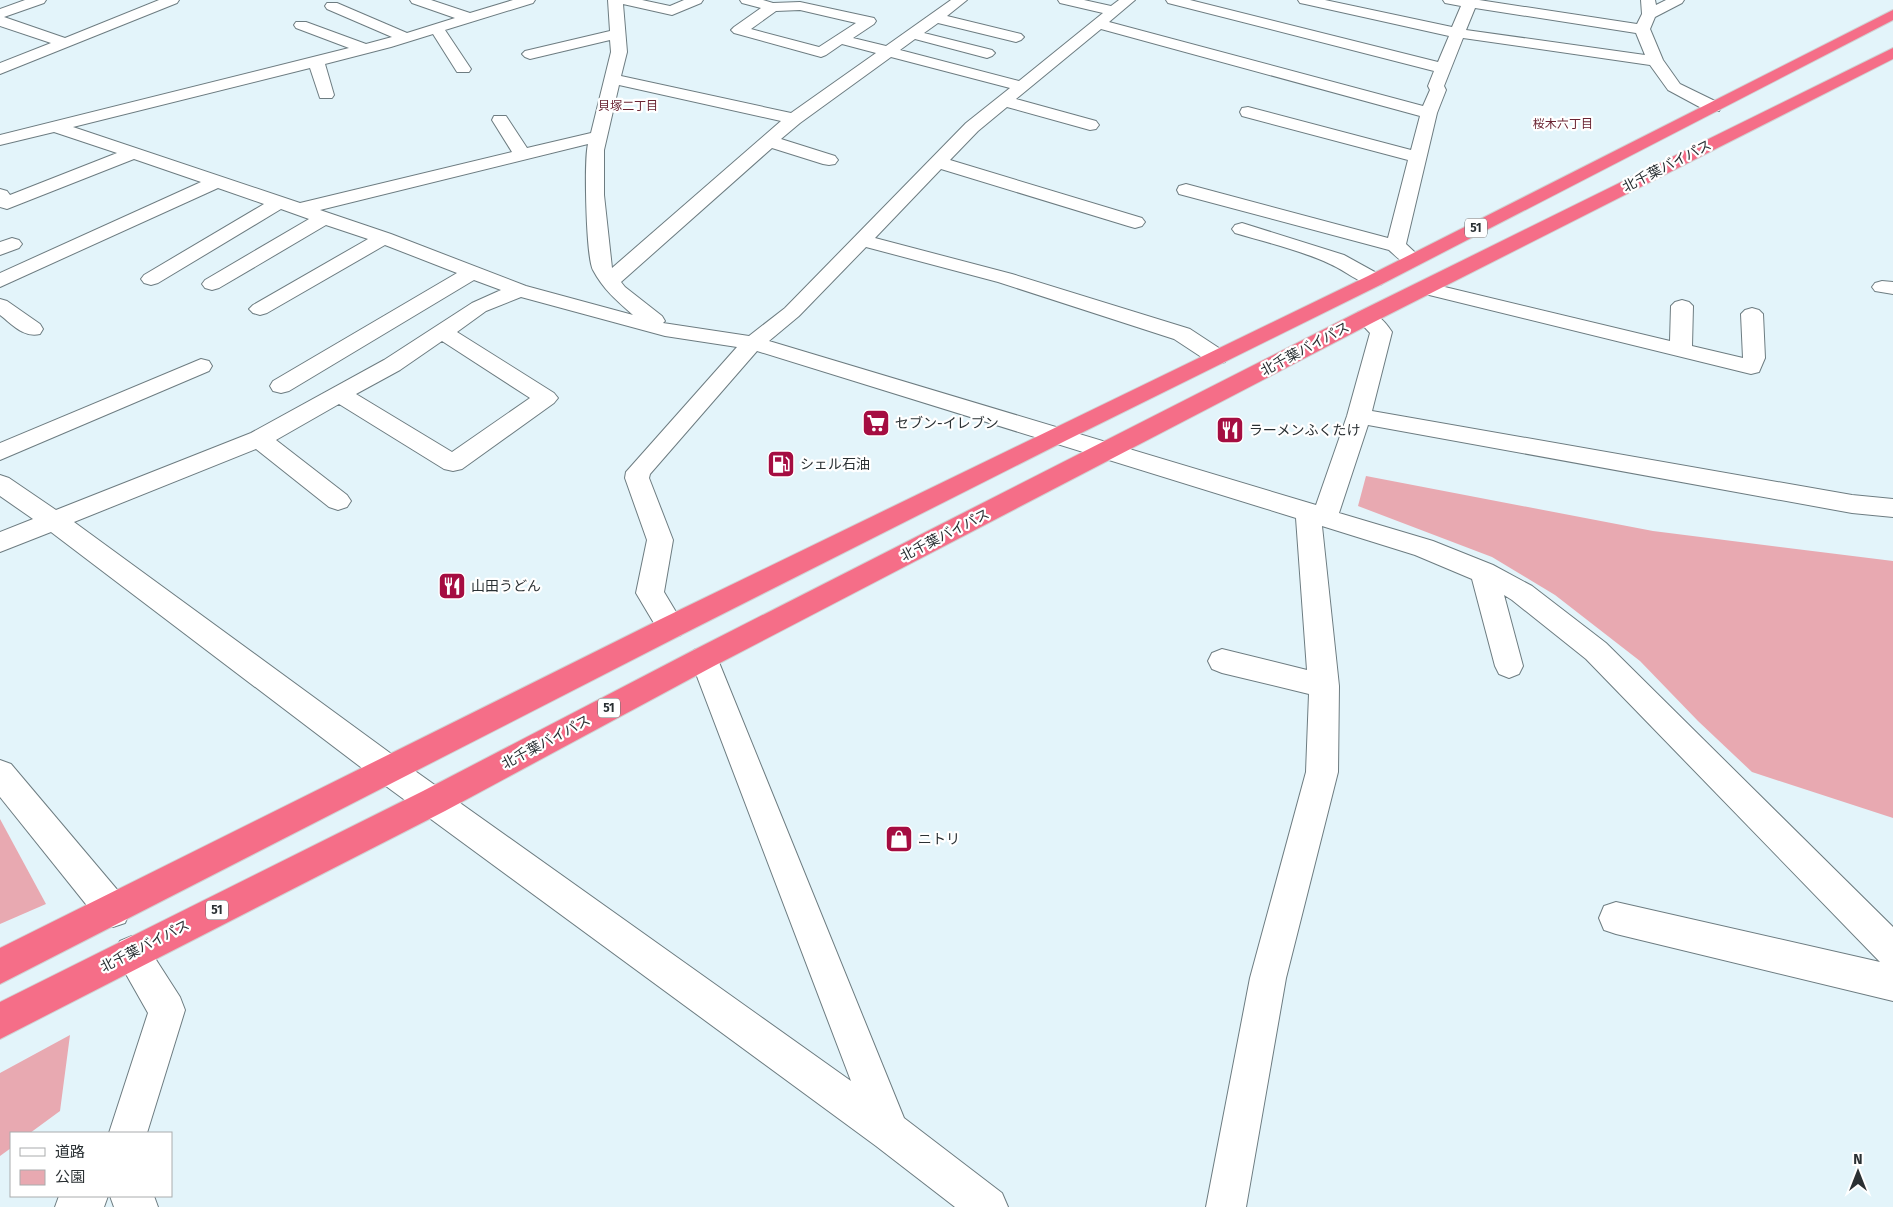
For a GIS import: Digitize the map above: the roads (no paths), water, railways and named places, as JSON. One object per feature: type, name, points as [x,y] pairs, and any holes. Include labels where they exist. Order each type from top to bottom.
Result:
[{"type":"highway","name":"51","points":[[0,967],[671,627],[1375,280],[1893,14]]},
{"type":"highway","name":"北千葉バイパス","points":[[0,1021],[434,801],[704,658],[1366,317],[1893,53]]},
{"type":"street","points":[[0,14],[39,0]]},
{"type":"street","points":[[0,69],[172,0]]},
{"type":"street","points":[[417,0],[469,18]]},
{"type":"street","points":[[0,140],[365,49],[437,29],[528,0]]},
{"type":"street","points":[[615,0],[619,52],[614,79],[595,150],[595,195],[602,268],[617,292],[665,330]]},
{"type":"street","points":[[622,0],[672,11],[696,0]]},
{"type":"street","points":[[747,0],[773,7],[800,6],[869,21],[820,52],[739,30],[773,7]]},
{"type":"street","points":[[1065,0],[1112,11]]},
{"type":"street","points":[[671,627],[650,593],[660,540],[637,478],[638,472],[753,343],[792,312],[972,127],[1112,11],[1128,0]]},
{"type":"street","points":[[1173,0],[1443,68]]},
{"type":"street","points":[[1305,0],[1458,33],[1655,62]]},
{"type":"street","points":[[1450,0],[1642,30]]},
{"type":"street","points":[[1556,17],[1559,0]]},
{"type":"street","points":[[1677,0],[1648,7],[1642,30],[1655,62],[1674,88],[1713,106]]},
{"type":"street","points":[[610,281],[794,118],[935,18],[955,1]]},
{"type":"street","points":[[1396,246],[1429,114],[1438,90],[1436,86],[1470,2]]},
{"type":"street","points":[[332,6],[406,38]]},
{"type":"street","points":[[935,18],[1016,38]]},
{"type":"street","points":[[0,21],[66,43]]},
{"type":"street","points":[[1098,24],[1429,114]]},
{"type":"street","points":[[301,25],[365,49]]},
{"type":"street","points":[[437,29],[463,69]]},
{"type":"street","points":[[530,54],[618,33]]},
{"type":"street","points":[[912,34],[987,53]]},
{"type":"street","points":[[840,39],[1021,86]]},
{"type":"street","points":[[316,61],[326,95]]},
{"type":"street","points":[[614,79],[794,118]]},
{"type":"street","points":[[238,81],[243,97]]},
{"type":"street","points":[[1003,100],[1090,124]]},
{"type":"street","points":[[1248,112],[1419,157]]},
{"type":"street","points":[[500,120],[523,155]]},
{"type":"street","points":[[54,126],[384,238],[519,290],[665,330],[753,343],[1424,548],[1484,572],[1522,593],[1596,651],[1893,951]]},
{"type":"street","points":[[300,210],[599,136]]},
{"type":"street","points":[[768,141],[829,160]]},
{"type":"street","points":[[0,195],[7,203],[133,153]]},
{"type":"street","points":[[937,162],[1135,222]]},
{"type":"street","points":[[0,281],[218,181]]},
{"type":"street","points":[[1186,190],[1396,246],[1413,260]]},
{"type":"street","points":[[151,279],[280,202]]},
{"type":"street","points":[[96,215],[120,226]]},
{"type":"street","points":[[212,284],[324,218]]},
{"type":"street","points":[[1242,229],[1337,259],[1375,280]]},
{"type":"street","points":[[260,309],[384,238]]},
{"type":"street","points":[[861,240],[1005,278],[1182,334],[1217,357]]},
{"type":"street","points":[[281,386],[473,272]]},
{"type":"street","points":[[1424,288],[1751,367],[1754,358],[1752,314]]},
{"type":"street","points":[[0,542],[259,439],[392,365],[479,307],[519,290]]},
{"type":"street","points":[[1,306],[32,329]]},
{"type":"street","points":[[1681,350],[1682,306]]},
{"type":"street","points":[[1226,1207],[1268,978],[1322,772],[1324,686],[1316,515],[1359,416],[1381,332],[1366,317]]},
{"type":"street","points":[[339,394],[453,463],[546,398],[441,331]]},
{"type":"street","points":[[0,452],[201,366]]},
{"type":"street","points":[[1359,416],[1852,504],[1893,508]]},
{"type":"street","points":[[259,439],[338,501]]},
{"type":"street","points":[[0,484],[52,520],[390,771],[890,1132],[988,1207]]},
{"type":"street","points":[[1484,572],[1508,666]]},
{"type":"street","points":[[704,658],[890,1132]]},
{"type":"street","points":[[1222,661],[1324,686]]},
{"type":"street","points":[[0,774],[113,911]]},
{"type":"street","points":[[1616,918],[1893,983]]},
{"type":"street","points":[[128,1132],[166,1010],[132,953]]},
{"type":"street","points":[[75,1207],[87,1197]]},
{"type":"place","name":"セブン-イレブン","points":[[876,423]]},
{"type":"place","name":"ラーメンふくたけ","points":[[1230,430]]},
{"type":"place","name":"シェル石油","points":[[781,464]]},
{"type":"place","name":"山田うどん","points":[[452,586]]},
{"type":"place","name":"ニトリ","points":[[899,839]]},
{"type":"district","name":"貝塚二丁目","points":[[628,106]]},
{"type":"district","name":"桜木六丁目","points":[[1563,124]]}]
